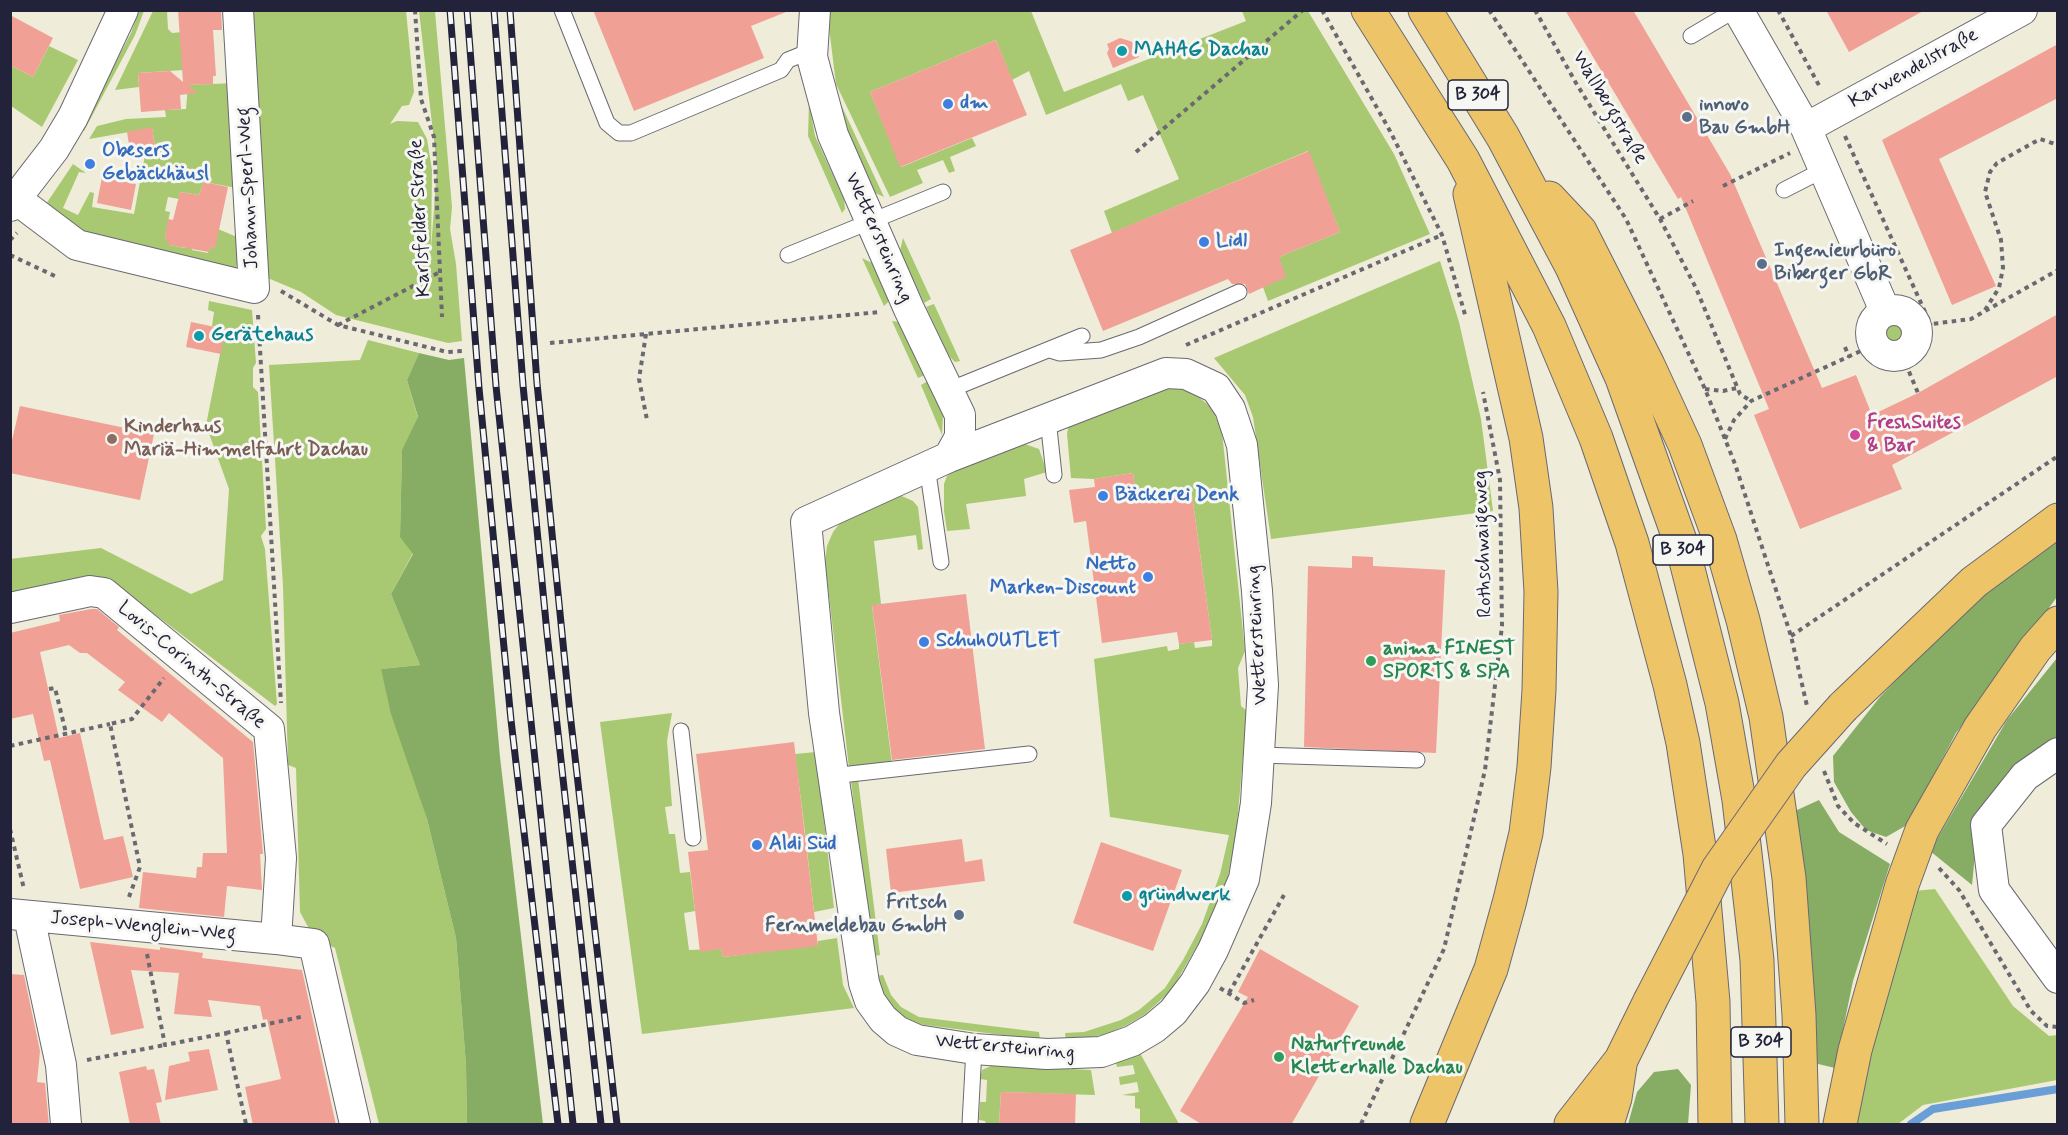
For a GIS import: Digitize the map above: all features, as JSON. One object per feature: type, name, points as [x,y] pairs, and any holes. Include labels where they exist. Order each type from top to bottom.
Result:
[{"type":"highway","name":"B 304","points":[[1368,10],[1463,160],[1549,326],[1573,380],[1617,497],[1660,643],[1683,743],[1700,854],[1713,1002],[1715,1125]]},
{"type":"highway","name":"B 304","points":[[1430,19],[1520,166],[1572,267],[1622,378],[1683,549],[1706,635],[1729,739],[1750,882],[1757,960],[1762,1125]]},
{"type":"highway","points":[[1427,1125],[1491,969],[1510,900],[1526,833],[1534,767],[1539,690],[1541,592],[1536,508],[1526,438],[1485,270],[1463,160]]},
{"type":"highway","points":[[1520,166],[1580,231],[1648,365],[1685,445],[1720,540],[1737,597],[1766,717],[1789,878],[1799,1015],[1802,1125]]},
{"type":"highway","points":[[1571,1125],[1621,1060],[1718,869],[1791,765],[1843,707],[1974,582],[2058,520]]},
{"type":"highway","points":[[1840,1125],[1855,1050],[1902,885],[1922,831],[1980,728],[2035,649],[2058,623]]},
{"type":"highway","points":[[1607,1125],[1615,1098],[1621,1060]]},
{"type":"street","points":[[13,203],[54,149],[73,117],[123,10]]},
{"type":"street","name":"Johann-Sperl-Weg","points":[[13,203],[77,245],[254,288],[238,10]]},
{"type":"street","name":"Wettersteinring","points":[[815,10],[812,57],[833,135],[909,309],[960,415],[960,437],[938,462]]},
{"type":"street","points":[[1737,10],[1826,169],[1885,311]]},
{"type":"street","name":"Karwendelstraße","points":[[1809,135],[1834,112],[2022,10]]},
{"type":"street","points":[[1885,311],[1906,313],[1923,325],[1908,352],[1902,355],[1856,350],[1871,338],[1873,322],[1885,311]]},
{"type":"street","name":"Wettersteinring","points":[[1166,373],[1186,374],[1216,388],[1230,409],[1242,445],[1261,632],[1263,685],[1256,803],[1244,879],[1213,950],[1199,975],[1173,1012],[1154,1029],[1132,1041],[1101,1052],[1063,1055],[974,1049],[917,1040],[897,1031],[883,1019],[870,1001],[860,967],[824,712],[806,522],[938,462],[1166,373]]},
{"type":"street","name":"Lovis-Corinth-Straße","points":[[10,608],[90,591],[104,593],[269,729],[281,858],[276,939]]},
{"type":"street","points":[[2058,753],[2025,776],[1986,825],[1994,890],[2058,978]]},
{"type":"street","points":[[20,915],[61,1065],[66,1125]]},
{"type":"street","name":"Joseph-Wenglein-Weg","points":[[20,915],[276,939]]},
{"type":"street","points":[[276,939],[314,944],[356,1125]]},
{"type":"lane","points":[[562,10],[607,123],[619,133],[631,133],[782,70],[788,60],[813,50]]},
{"type":"lane","points":[[1691,36],[1737,10]]},
{"type":"lane","points":[[1784,190],[1826,169]]},
{"type":"lane","points":[[788,255],[943,192]]},
{"type":"lane","points":[[1050,350],[1060,353],[1101,350],[1140,337],[1239,292]]},
{"type":"lane","points":[[949,390],[1082,336]]},
{"type":"lane","points":[[1048,419],[1054,475]]},
{"type":"lane","points":[[938,462],[941,562]]},
{"type":"lane","points":[[681,731],[693,838]]},
{"type":"lane","points":[[832,776],[1029,754]]},
{"type":"lane","points":[[1260,756],[1337,764],[1417,760]]},
{"type":"lane","points":[[970,1125],[974,1049]]},
{"type":"path","name":"Karlsfelder Straße","points":[[415,10],[421,99],[434,137],[438,273],[442,317]]},
{"type":"path","points":[[1136,152],[1303,10]]},
{"type":"path","points":[[1322,10],[1389,131],[1442,235],[1468,323]]},
{"type":"path","points":[[1489,10],[1626,219],[1706,389],[1791,636],[2058,456]]},
{"type":"path","name":"Wallbergstraße","points":[[1535,10],[1660,219],[1696,288],[1737,388],[1740,394],[1750,401]]},
{"type":"path","points":[[1778,10],[1834,112],[1923,325],[1971,319],[2058,270]]},
{"type":"path","points":[[1723,186],[1809,135]]},
{"type":"path","points":[[1985,310],[1999,288],[2003,268],[2001,240],[1985,192],[1990,172],[1997,163],[2040,139],[2058,146]]},
{"type":"path","points":[[1660,219],[1693,201]]},
{"type":"path","points":[[1166,373],[1175,350],[1442,235]]},
{"type":"path","points":[[10,255],[57,277]]},
{"type":"path","points":[[338,325],[438,273]]},
{"type":"path","points":[[269,729],[281,705],[258,307],[254,288],[268,286],[279,289],[338,325],[447,352],[463,351]]},
{"type":"path","points":[[550,343],[909,309]]},
{"type":"path","points":[[646,334],[639,379],[646,420]]},
{"type":"path","points":[[1725,439],[1734,420],[1750,401],[1856,350]]},
{"type":"path","points":[[1902,355],[1918,393]]},
{"type":"path","points":[[1706,389],[1722,391],[1737,388]]},
{"type":"path","name":"Rothschwaigeweg","points":[[1361,1125],[1444,949],[1485,770],[1502,626],[1500,480],[1483,390]]},
{"type":"path","points":[[10,746],[132,719],[182,656]]},
{"type":"path","points":[[49,689],[55,688],[66,734]]},
{"type":"path","points":[[110,724],[140,867],[126,906],[122,925],[142,939],[150,962],[165,1045]]},
{"type":"path","points":[[10,829],[20,915]]},
{"type":"path","points":[[1931,864],[1942,869],[1959,890],[2031,1011],[2047,1026],[2058,1027]]},
{"type":"path","points":[[1229,993],[1284,896]]},
{"type":"path","points":[[1199,975],[1244,1003],[1254,1000]]},
{"type":"path","points":[[61,1065],[331,1010]]},
{"type":"path","points":[[226,1033],[246,1125]]},
{"type":"green space","points":[[139,11],[144,11],[135,35],[84,131],[81,129],[131,33]]},
{"type":"green space","points":[[153,11],[167,11],[168,29],[172,33],[194,31],[184,70],[138,73],[139,87],[115,90]]},
{"type":"green space","points":[[245,11],[406,11],[414,92],[409,105],[402,106],[390,124],[397,121],[418,122],[427,139],[432,170],[431,249],[437,167],[419,11],[435,11],[452,207],[450,229],[456,264],[462,341],[448,343],[336,315],[301,292],[263,276]]},
{"type":"green space","points":[[827,11],[1031,11],[1064,92],[1246,21],[1242,11],[1308,11],[1394,154],[1430,234],[1268,301],[1263,287],[1279,257],[1340,232],[1308,151],[1112,233],[1104,211],[1179,179],[1143,95],[1128,101],[1121,84],[1046,115],[1029,71],[1012,80],[996,40],[870,92],[901,167],[972,138],[976,146],[950,157],[955,171],[949,173],[943,160],[917,170],[923,183],[890,197],[836,84]]},
{"type":"green space","points":[[49,46],[78,60],[42,127],[11,106],[10,65],[33,77]]},
{"type":"green space","points":[[235,83],[242,189],[204,182],[199,195],[180,192],[179,199],[168,197],[165,211],[170,212],[165,237],[170,245],[185,248],[192,244],[192,250],[208,253],[210,247],[214,248],[218,229],[244,240],[235,271],[68,227],[46,204],[73,164],[86,173],[79,172],[63,208],[78,215],[90,192],[94,193],[92,207],[134,214],[145,155],[156,152],[152,128],[89,139],[97,126],[126,119],[166,117],[165,110],[186,109],[188,85]]},
{"type":"green space","points":[[837,96],[884,197],[873,192],[843,128]]},
{"type":"green space","points":[[809,102],[815,136],[844,199],[845,209],[842,213],[808,136]]},
{"type":"green space","points":[[903,238],[931,299],[924,303],[900,251]]},
{"type":"green space","points":[[862,258],[874,264],[889,301],[884,306]]},
{"type":"green space","points":[[1440,261],[1459,322],[1481,419],[1493,511],[1271,539],[1253,417],[1245,395],[1214,358]]},
{"type":"green space","points":[[209,301],[252,310],[256,363],[253,368],[253,387],[258,392],[266,529],[261,536],[265,549],[277,704],[275,706],[110,580],[11,601],[10,559],[101,548],[191,594],[223,580],[229,489],[206,425],[225,329],[212,326],[214,312],[208,310]]},
{"type":"green space","points":[[934,304],[960,361],[955,362],[949,356],[926,307]]},
{"type":"green space","points":[[1895,318],[1907,322],[1911,334],[1907,346],[1895,350],[1883,346],[1879,334],[1883,322]]},
{"type":"green space","points":[[892,321],[899,322],[925,375],[918,378]]},
{"type":"green space","points":[[368,340],[419,353],[407,380],[418,418],[402,451],[400,536],[413,553],[391,594],[420,665],[381,669],[427,819],[456,938],[466,1065],[467,1124],[379,1124],[335,948],[314,938],[300,912],[296,768],[288,765],[283,586],[269,365],[360,360]]},
{"type":"green space","points":[[419,353],[449,360],[464,358],[500,757],[543,1124],[467,1124],[466,1065],[456,938],[427,819],[391,714],[381,669],[420,665],[391,594],[413,554],[400,537],[402,450],[418,417],[407,380]]},
{"type":"green space","points":[[928,381],[943,415],[942,435],[921,385]]},
{"type":"green space","points":[[1159,387],[1180,388],[1195,394],[1212,408],[1222,432],[1245,651],[1238,668],[1241,706],[1247,711],[1236,836],[1228,876],[1209,925],[1171,991],[1144,1015],[1125,1026],[1104,1035],[1066,1040],[1065,1033],[1084,1032],[1121,1020],[1139,1010],[1165,988],[1202,924],[1220,874],[1229,835],[1110,817],[1094,659],[1167,646],[1168,651],[1179,649],[1179,644],[1194,642],[1195,648],[1212,646],[1212,640],[1192,495],[1137,502],[1133,473],[1094,479],[1071,478],[1067,434],[1069,424]]},
{"type":"green space","points":[[1022,443],[1039,449],[1047,472],[1024,479],[1026,496],[966,504],[970,529],[947,531],[944,484],[947,476],[953,471]]},
{"type":"green space","points":[[897,494],[913,501],[918,507],[923,549],[918,550],[916,535],[874,541],[881,604],[872,606],[892,764],[849,768],[825,561],[827,546],[833,532],[844,518]]},
{"type":"green space","points":[[2057,538],[2057,597],[1956,733],[1907,825],[1886,837],[1866,830],[1851,812],[1834,782],[1833,756],[1880,697],[1972,601]]},
{"type":"green space","points":[[2057,658],[2057,741],[1979,813],[1972,885],[1930,851],[2007,720]]},
{"type":"green space","points":[[672,713],[667,741],[672,806],[665,807],[669,834],[675,834],[680,873],[690,872],[695,911],[684,913],[689,950],[721,949],[723,957],[818,945],[818,941],[837,938],[843,985],[854,1008],[642,1034],[600,722]]},
{"type":"green space","points":[[816,752],[826,838],[806,840],[795,754]]},
{"type":"green space","points":[[858,779],[880,955],[871,957],[851,780]]},
{"type":"green space","points":[[1819,800],[1839,832],[1890,864],[1853,981],[1835,1068],[1814,1063],[1795,811]]},
{"type":"green space","points":[[827,847],[834,908],[814,912],[807,850]]},
{"type":"green space","points":[[1935,889],[2013,1006],[2049,1036],[2057,1035],[2057,1080],[1923,1105],[1898,1124],[1852,1124],[1914,891]]},
{"type":"green space","points":[[883,975],[891,995],[901,1007],[919,1017],[1039,1032],[1040,1040],[918,1024],[902,1017],[889,1004],[874,976]]},
{"type":"green space","points":[[1140,1053],[1179,1124],[1140,1124],[1140,1109],[1135,1108],[1135,1096],[1122,1095],[1139,1092],[1137,1082],[1120,1085],[1119,1077],[1135,1074],[1133,1065],[1117,1067],[1116,1063]]},
{"type":"green space","points":[[993,1065],[1091,1070],[1095,1095],[1001,1092],[999,1124],[986,1124],[985,1121],[979,1120],[980,1102],[986,1102],[987,1080],[980,1079],[982,1070]]},
{"type":"green space","points":[[1678,1069],[1691,1085],[1688,1124],[1628,1124],[1637,1092],[1654,1072]]},
{"type":"building","points":[[178,10],[221,10],[222,30],[213,30],[216,76],[213,76],[213,84],[188,85],[197,93],[180,95],[181,109],[141,112],[138,73],[170,71],[183,82]]},
{"type":"building","points":[[593,10],[785,10],[786,12],[751,26],[764,58],[634,111]]},
{"type":"building","points":[[1565,10],[1633,10],[1730,174],[1822,388],[1856,375],[1872,415],[1918,393],[2058,314],[2058,376],[1892,465],[1902,489],[1800,529],[1754,415],[1769,409],[1681,197],[1678,199]]},
{"type":"building","points":[[1826,10],[1925,10],[1849,52]]},
{"type":"building","points":[[10,15],[53,38],[33,77],[10,65]]},
{"type":"building","name":"MAHAG Dachau","points":[[1120,38],[1133,42],[1139,57],[1113,68],[1107,53],[1109,49],[1107,44]]},
{"type":"building","name":"dm","points":[[996,40],[1027,115],[900,167],[870,92]]},
{"type":"building","points":[[2058,44],[2058,98],[1939,159],[1996,286],[1952,305],[1882,140]]},
{"type":"building","points":[[152,127],[156,153],[131,157],[127,132]]},
{"type":"building","name":"Lidl","points":[[1309,151],[1340,232],[1279,257],[1286,277],[1249,294],[1245,284],[1232,284],[1228,279],[1103,331],[1070,250]]},
{"type":"building","points":[[102,177],[136,184],[131,210],[97,203]]},
{"type":"building","points":[[204,182],[228,187],[215,249],[210,247],[209,252],[169,245],[165,237],[168,219],[173,220],[180,192],[199,195]]},
{"type":"building","name":"Gerätehaus","points":[[191,322],[225,329],[221,354],[186,347]]},
{"type":"building","points":[[20,406],[154,434],[140,500],[10,473],[10,449]]},
{"type":"building","name":"Netto Marken-Discount","points":[[1133,473],[1137,502],[1192,495],[1212,640],[1179,644],[1177,632],[1102,643],[1086,521],[1074,523],[1069,490],[1095,487],[1094,479]]},
{"type":"building","name":"anima FINEST SPORTS & SPA","points":[[1352,556],[1373,557],[1373,566],[1445,570],[1436,753],[1304,747],[1308,566],[1352,568]]},
{"type":"building","name":"SchuhOUTLET","points":[[966,594],[985,749],[892,760],[872,605]]},
{"type":"building","points":[[97,609],[119,627],[117,630],[253,742],[263,854],[260,854],[262,890],[227,886],[224,917],[139,908],[143,872],[196,878],[197,867],[202,867],[203,853],[227,853],[223,758],[169,713],[162,722],[118,690],[125,682],[87,653],[80,653],[69,645],[40,652],[59,738],[80,733],[104,840],[123,836],[133,877],[80,889],[50,760],[44,761],[33,714],[10,719],[10,633],[60,621],[59,615]]},
{"type":"building","name":"Aldi Süd","points":[[794,742],[818,946],[723,957],[721,949],[700,952],[688,852],[708,850],[696,754]]},
{"type":"building","name":"Fritsch Fernmeldebau GmbH","points":[[962,839],[965,862],[982,859],[985,881],[891,893],[886,849]]},
{"type":"building","name":"gründwerk","points":[[1101,842],[1182,870],[1153,951],[1073,923]]},
{"type":"building","points":[[90,942],[160,950],[160,947],[203,953],[202,958],[302,970],[336,1125],[253,1125],[245,1087],[281,1079],[267,1019],[263,1020],[260,1006],[208,1000],[212,1017],[174,1014],[179,973],[131,970],[144,1028],[111,1035]]},
{"type":"building","name":"Naturfreunde Kletterhalle Dachau","points":[[1260,949],[1359,1006],[1291,1125],[1203,1125],[1180,1111],[1248,997],[1238,992]]},
{"type":"building","points":[[10,974],[24,975],[40,1051],[37,1082],[45,1083],[49,1125],[10,1125]]},
{"type":"building","points":[[209,1049],[218,1090],[165,1100],[169,1066],[190,1061],[188,1052]]},
{"type":"building","points":[[146,1066],[147,1070],[154,1069],[162,1102],[156,1103],[161,1125],[130,1125],[119,1072]]},
{"type":"building","points":[[1001,1092],[1076,1094],[1075,1125],[999,1125]]},
{"type":"waterway","points":[[1911,1124],[1933,1109],[2058,1089]]},
{"type":"railway","points":[[450,10],[479,388],[511,720],[558,1124]]},
{"type":"railway","points":[[467,10],[496,386],[573,1124]]},
{"type":"railway","points":[[494,10],[523,385],[547,633],[601,1124]]},
{"type":"railway","points":[[510,10],[537,383],[570,713],[617,1124]]},
{"type":"place","name":"MAHAG Dachau","points":[[1122,51]]},
{"type":"place","name":"dm","points":[[948,104]]},
{"type":"place","name":"innovo Bau GmbH","points":[[1687,117]]},
{"type":"place","name":"Obesers Gebäckhäusl","points":[[90,164]]},
{"type":"place","name":"Lidl","points":[[1204,242]]},
{"type":"place","name":"Ingenieurbüro Biberger GbR","points":[[1762,264]]},
{"type":"place","name":"Gerätehaus","points":[[199,336]]},
{"type":"place","name":"FreshSuites & Bar","points":[[1855,435]]},
{"type":"place","name":"Kinderhaus Mariä-Himmelfahrt Dachau","points":[[112,439]]},
{"type":"place","name":"Bäckerei Denk","points":[[1103,496]]},
{"type":"place","name":"Netto Marken-Discount","points":[[1148,577]]},
{"type":"place","name":"SchuhOUTLET","points":[[924,642]]},
{"type":"place","name":"anima FINEST SPORTS & SPA","points":[[1371,661]]},
{"type":"place","name":"Aldi Süd","points":[[757,845]]},
{"type":"place","name":"gründwerk","points":[[1127,896]]},
{"type":"place","name":"Fritsch Fernmeldebau GmbH","points":[[959,915]]},
{"type":"place","name":"Naturfreunde Kletterhalle Dachau","points":[[1279,1057]]}]
